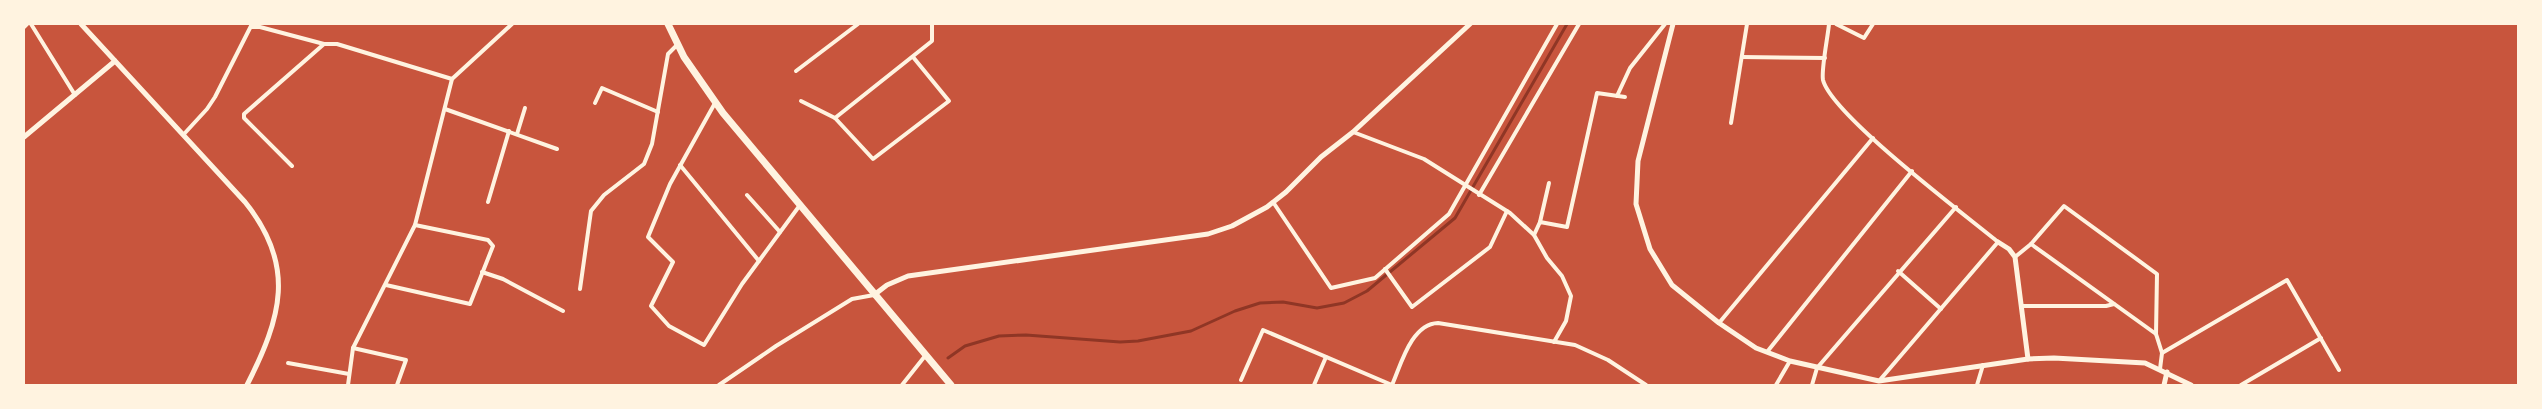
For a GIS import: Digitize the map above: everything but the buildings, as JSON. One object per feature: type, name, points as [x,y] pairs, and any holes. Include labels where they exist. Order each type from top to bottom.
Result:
[{"type":"highway","points":[[668,24],[678,44],[715,102],[951,385]]},
{"type":"street","points":[[24,27],[27,24]]},
{"type":"street","points":[[31,24],[75,95]]},
{"type":"street","points":[[80,24],[184,134],[256,214],[274,254],[279,284],[277,310],[264,353],[247,385]]},
{"type":"street","points":[[348,385],[353,348],[415,224],[452,79],[512,24]]},
{"type":"street","points":[[796,71],[858,24]]},
{"type":"street","points":[[835,118],[932,41],[932,24]]},
{"type":"street","points":[[719,385],[776,346],[852,299],[874,295],[887,285],[908,276],[1208,234],[1232,226],[1274,202],[1321,157],[1353,132],[1470,24]]},
{"type":"street","points":[[1274,202],[1330,288],[1375,278],[1449,214],[1557,24]]},
{"type":"street","points":[[1478,194],[1579,24]]},
{"type":"street","points":[[1617,96],[1630,68],[1664,24]]},
{"type":"street","points":[[1673,24],[1638,161],[1636,204],[1650,249],[1672,285],[1719,323],[1767,352],[1790,361],[1879,382],[2028,359],[2132,361],[2168,372],[2191,385]]},
{"type":"street","points":[[1731,123],[1747,24]]},
{"type":"street","points":[[1829,24],[1823,80],[1834,102],[1872,138],[2009,249],[2015,257],[2028,359]]},
{"type":"street","points":[[1836,24],[1864,38],[1873,24]]},
{"type":"street","points":[[184,134],[207,109],[251,25],[324,44],[336,44],[452,79]]},
{"type":"street","points":[[292,166],[244,118],[244,114],[324,44]]},
{"type":"street","points":[[580,289],[591,211],[604,195],[644,164],[652,144],[668,54],[678,44]]},
{"type":"street","points":[[801,101],[835,118],[874,159],[949,101],[913,56]]},
{"type":"street","points":[[1742,57],[1825,58]]},
{"type":"street","points":[[24,137],[115,61]]},
{"type":"street","points":[[595,103],[602,88],[658,112]]},
{"type":"street","points":[[1540,222],[1567,227],[1596,94],[1624,97]]},
{"type":"street","points":[[715,102],[670,184],[648,237],[673,262],[650,306],[669,326],[704,346],[759,261],[800,205]]},
{"type":"street","points":[[517,134],[525,108]]},
{"type":"street","points":[[445,109],[557,149]]},
{"type":"street","points":[[488,202],[509,131]]},
{"type":"street","points":[[1353,132],[1424,159],[1507,211],[1534,235],[1547,258],[1562,276],[1571,296],[1566,321],[1554,342]]},
{"type":"street","points":[[1719,323],[1872,138]]},
{"type":"street","points":[[680,165],[759,261]]},
{"type":"street","points":[[1767,352],[1912,171]]},
{"type":"street","points":[[1534,235],[1540,222],[1548,184]]},
{"type":"street","points":[[747,195],[780,232]]},
{"type":"street","points":[[2015,257],[2031,244],[2064,206],[2157,274],[2156,334],[2162,354],[2160,369]]},
{"type":"street","points":[[1812,385],[1817,368],[1956,207]]},
{"type":"street","points":[[1384,269],[1412,307],[1490,246],[1507,211]]},
{"type":"street","points":[[386,285],[470,304],[493,246],[488,240],[415,224]]},
{"type":"street","points":[[1879,382],[1998,242]]},
{"type":"street","points":[[2031,244],[2156,334]]},
{"type":"street","points":[[482,272],[503,279],[563,311]]},
{"type":"street","points":[[1898,272],[1941,309]]},
{"type":"street","points":[[2162,354],[2287,280],[2339,370]]},
{"type":"street","points":[[2021,306],[2106,306],[2114,304]]},
{"type":"street","points":[[1241,380],[1263,330],[1391,385],[1417,332],[1430,323],[1554,342],[1587,349],[1608,360],[1646,385]]},
{"type":"street","points":[[2241,385],[2321,338]]},
{"type":"street","points":[[353,348],[406,360],[397,385]]},
{"type":"street","points":[[902,385],[925,356]]},
{"type":"street","points":[[1314,385],[1326,357]]},
{"type":"street","points":[[1776,385],[1790,361]]},
{"type":"street","points":[[288,363],[349,374]]},
{"type":"street","points":[[1977,385],[1983,365]]},
{"type":"street","points":[[2164,385],[2168,372]]},
{"type":"waterway","points":[[948,358],[965,346],[999,336],[1026,335],[1120,342],[1138,341],[1191,331],[1235,311],[1260,303],[1283,302],[1317,308],[1344,303],[1367,291],[1455,218],[1567,24]]}]
